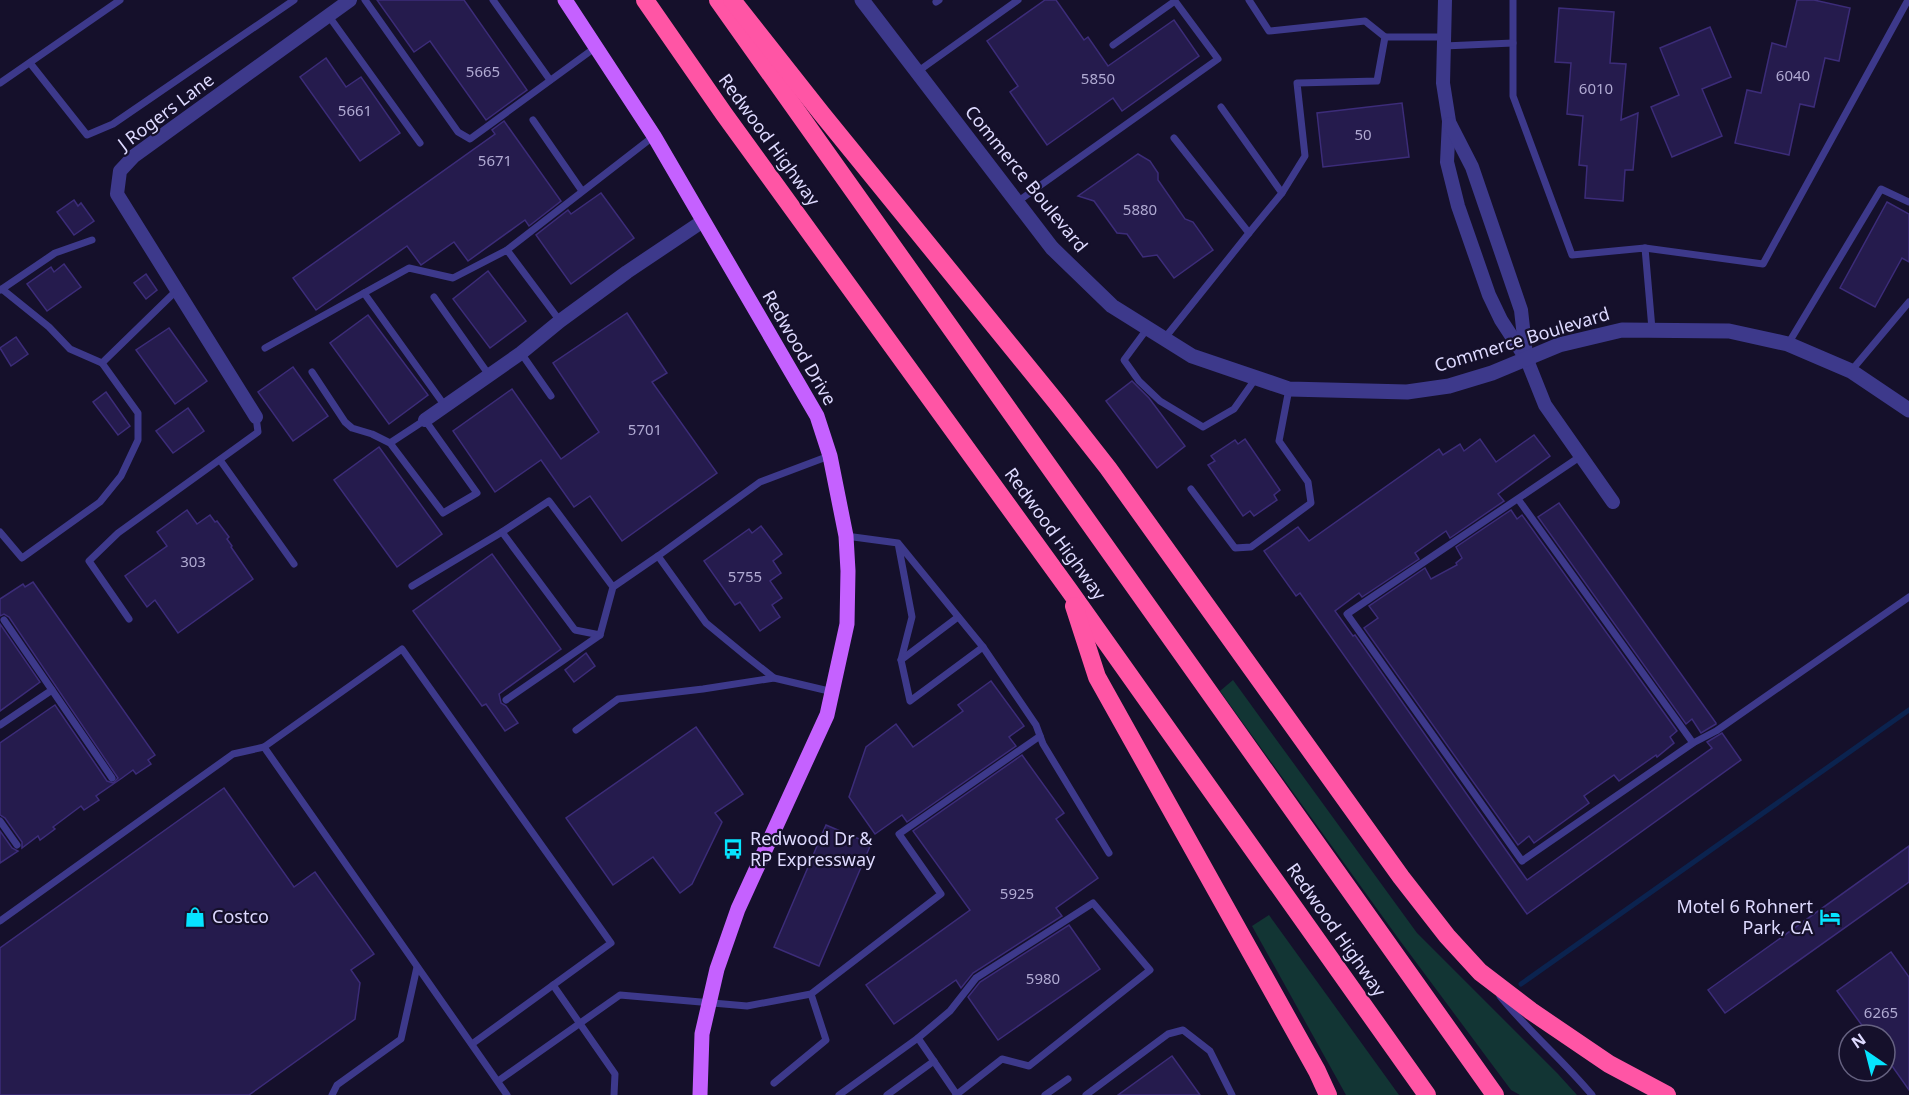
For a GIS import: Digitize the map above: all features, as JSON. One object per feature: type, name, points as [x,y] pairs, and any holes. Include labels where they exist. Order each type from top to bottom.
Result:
[{"type":"highway","name":"Redwood Highway","points":[[645,0],[723,114],[1069,590],[1427,1095]]},
{"type":"highway","name":"Redwood Highway","points":[[718,0],[1495,1095]]},
{"type":"highway","points":[[732,0],[1108,468],[1401,877],[1447,936],[1480,972],[1531,1011],[1609,1064],[1667,1095]]},
{"type":"highway","points":[[1069,590],[1097,677],[1317,1071],[1328,1095]]},
{"type":"main road","name":"Redwood Drive","points":[[566,0],[654,136],[817,416],[830,456],[846,536],[848,624],[827,715],[738,909],[717,969],[702,1034],[700,1095]]},
{"type":"street","name":"J Rogers Lane","points":[[256,417],[117,194],[120,171],[134,156],[350,0]]},
{"type":"street","name":"Commerce Boulevard","points":[[862,0],[1052,248],[1112,306],[1192,356],[1289,389],[1407,392],[1449,386],[1527,360],[1559,345],[1622,330],[1729,331],[1788,344],[1851,371],[1909,410]]},
{"type":"street","points":[[1445,0],[1443,83],[1449,122],[1447,162],[1458,206],[1489,295],[1501,320],[1527,360],[1545,405],[1613,502]]},
{"type":"street","points":[[1449,122],[1472,167],[1521,310],[1527,360]]},
{"type":"street","points":[[424,420],[703,221]]},
{"type":"lane","points":[[0,83],[120,0]]},
{"type":"lane","points":[[30,63],[87,135],[113,124],[294,0]]},
{"type":"lane","points":[[365,0],[458,132],[470,139],[596,47]]},
{"type":"lane","points":[[493,0],[550,80]]},
{"type":"lane","points":[[917,72],[1018,0]]},
{"type":"lane","points":[[1017,202],[1218,60],[1175,0],[1113,45]]},
{"type":"lane","points":[[1250,0],[1269,31],[1365,21],[1385,38],[1513,43]]},
{"type":"lane","points":[[1513,0],[1513,96],[1572,255],[1645,248],[1762,264],[1908,0]]},
{"type":"lane","points":[[328,15],[420,143]]},
{"type":"lane","points":[[1164,339],[1282,193],[1305,156],[1297,83],[1377,81],[1385,38]]},
{"type":"lane","points":[[1221,107],[1282,193]]},
{"type":"lane","points":[[533,120],[582,191]]},
{"type":"lane","points":[[265,348],[410,268],[453,278],[507,250],[654,136]]},
{"type":"lane","points":[[1174,138],[1249,233]]},
{"type":"lane","points":[[1788,344],[1881,189],[1909,202]]},
{"type":"lane","points":[[0,532],[22,558],[100,502],[121,476],[138,440],[138,413],[102,363],[70,349],[49,327],[1,290],[55,253],[92,240]]},
{"type":"lane","points":[[1645,248],[1652,329]]},
{"type":"lane","points":[[507,250],[560,321]]},
{"type":"lane","points":[[102,363],[177,290]]},
{"type":"lane","points":[[364,293],[445,406]]},
{"type":"lane","points":[[434,297],[489,375]]},
{"type":"lane","points":[[1851,371],[1909,302]]},
{"type":"lane","points":[[1147,329],[1124,360],[1139,381],[1160,401],[1203,427],[1234,409],[1256,378]]},
{"type":"lane","points":[[520,353],[551,396]]},
{"type":"lane","points":[[312,372],[345,422],[352,428],[390,443],[443,513],[477,493],[424,420],[390,443]]},
{"type":"lane","points":[[1191,489],[1235,549],[1251,547],[1311,503],[1308,482],[1279,441],[1289,389]]},
{"type":"lane","points":[[129,619],[89,561],[118,533],[258,432],[256,417]]},
{"type":"lane","points":[[506,700],[600,635],[613,587],[760,482],[830,456]]},
{"type":"lane","points":[[1581,456],[1347,614],[1522,861],[1693,743],[1716,731],[1909,597]]},
{"type":"lane","points":[[220,460],[294,564]]},
{"type":"lane","points":[[1518,499],[1693,743]]},
{"type":"lane","points":[[412,586],[549,501],[613,587]]},
{"type":"lane","points":[[502,532],[575,630],[600,635]]},
{"type":"lane","points":[[846,536],[898,543],[983,647],[1036,725],[1043,744],[1109,853]]},
{"type":"lane","points":[[898,543],[912,617],[901,660],[910,701],[983,647]]},
{"type":"lane","points":[[658,556],[706,623],[774,678]]},
{"type":"lane","points":[[901,660],[958,617]]},
{"type":"lane","points":[[4,620],[112,778]]},
{"type":"lane","points":[[0,921],[233,754],[264,747],[402,649],[611,943],[472,1044]]},
{"type":"lane","points":[[576,730],[618,699],[774,678],[833,692]]},
{"type":"lane","points":[[0,725],[51,690]]},
{"type":"lane","points":[[498,1081],[620,995],[747,1006],[811,994],[941,894],[899,834],[1040,736]]},
{"type":"lane","points":[[264,747],[507,1095]]},
{"type":"lane","points":[[0,821],[17,845]]},
{"type":"lane","points":[[839,1095],[918,1038],[950,1011],[976,978],[1093,903],[1150,970],[1029,1066],[1002,1059],[957,1095],[918,1038]]},
{"type":"lane","points":[[332,1095],[337,1085],[401,1039],[417,967]]},
{"type":"lane","points":[[1480,972],[1512,1012],[1566,1065],[1592,1095]]},
{"type":"lane","points":[[553,985],[615,1074],[614,1095]]},
{"type":"lane","points":[[774,1083],[826,1040],[811,994]]},
{"type":"lane","points":[[1086,1095],[1168,1034],[1183,1030],[1210,1051],[1232,1095]]},
{"type":"lane","points":[[887,1095],[934,1061]]},
{"type":"lane","points":[[1045,1095],[1068,1079]]},
{"type":"green space","points":[[1233,680],[1417,933],[1577,1095],[1520,1095],[1511,1090],[1220,691]]},
{"type":"green space","points":[[1269,915],[1399,1095],[1346,1095],[1252,926]]},
{"type":"building","points":[[377,0],[464,0],[527,90],[486,120],[430,41],[414,52]]},
{"type":"building","points":[[1045,0],[1056,0],[1084,40],[1088,37],[1108,66],[1174,20],[1199,56],[1122,111],[1113,98],[1047,145],[1010,92],[1018,86],[987,41]]},
{"type":"building","points":[[1797,0],[1814,0],[1850,8],[1839,61],[1825,58],[1814,107],[1800,104],[1789,155],[1735,143],[1747,90],[1761,93],[1772,43],[1786,47]]},
{"type":"building","points":[[1559,8],[1614,12],[1610,63],[1626,64],[1621,120],[1638,113],[1633,170],[1625,170],[1623,201],[1585,198],[1587,166],[1579,165],[1583,116],[1567,114],[1571,63],[1555,62]]},
{"type":"building","points":[[1710,27],[1731,77],[1702,89],[1722,136],[1672,157],[1651,107],[1679,95],[1660,48]]},
{"type":"building","points":[[326,58],[346,87],[361,77],[400,133],[360,161],[300,77]]},
{"type":"building","points":[[1402,103],[1409,157],[1323,167],[1317,113]]},
{"type":"building","points":[[504,121],[561,201],[529,226],[525,220],[468,261],[454,242],[421,265],[407,246],[316,310],[293,278],[495,134],[492,130]]},
{"type":"building","points":[[1138,154],[1150,161],[1158,173],[1158,180],[1185,219],[1193,222],[1213,250],[1174,278],[1157,255],[1143,257],[1127,234],[1117,233],[1094,201],[1078,196]]},
{"type":"building","points":[[601,193],[634,238],[571,284],[536,235],[568,210],[571,214]]},
{"type":"building","points":[[74,200],[78,206],[81,203],[94,221],[74,235],[57,212]]},
{"type":"building","points":[[1887,202],[1909,214],[1909,262],[1902,258],[1875,307],[1840,288]]},
{"type":"building","points":[[64,264],[81,287],[47,311],[27,284],[51,267],[54,272]]},
{"type":"building","points":[[488,271],[526,321],[490,348],[453,299]]},
{"type":"building","points":[[146,274],[157,290],[146,299],[134,283]]},
{"type":"building","points":[[627,313],[667,373],[652,382],[717,473],[622,541],[590,496],[574,507],[541,460],[495,492],[453,431],[512,389],[561,459],[599,432],[553,363]]},
{"type":"building","points":[[368,315],[428,395],[389,424],[330,343]]},
{"type":"building","points":[[169,328],[207,381],[175,404],[136,350]]},
{"type":"building","points":[[16,337],[28,354],[11,366],[0,348]]},
{"type":"building","points":[[293,367],[328,416],[293,441],[258,392]]},
{"type":"building","points":[[1132,381],[1149,398],[1185,446],[1157,468],[1106,401]]},
{"type":"building","points":[[106,392],[130,426],[118,435],[93,402]]},
{"type":"building","points":[[188,408],[204,431],[173,453],[156,431]]},
{"type":"building","points":[[1534,435],[1550,456],[1498,494],[1504,501],[1450,538],[1446,531],[1415,553],[1419,559],[1362,597],[1359,593],[1335,611],[1353,636],[1355,635],[1527,880],[1712,748],[1707,742],[1722,733],[1741,760],[1527,914],[1300,593],[1296,596],[1264,551],[1298,527],[1309,541],[1439,449],[1443,455],[1460,444],[1464,451],[1480,439],[1496,462]]},
{"type":"building","points":[[1245,439],[1280,490],[1274,495],[1277,500],[1254,516],[1250,511],[1243,516],[1208,465],[1215,461],[1211,456],[1235,440],[1238,444]]},
{"type":"building","points":[[379,447],[442,534],[397,567],[334,480]]},
{"type":"building","points":[[1559,503],[1716,724],[1701,733],[1692,719],[1686,724],[1538,517]]},
{"type":"building","points":[[187,510],[197,524],[210,515],[215,522],[217,521],[229,537],[227,539],[231,547],[253,579],[178,633],[155,600],[147,607],[125,576],[167,546],[157,532]]},
{"type":"building","points":[[1511,510],[1517,519],[1522,515],[1677,731],[1670,737],[1674,743],[1657,757],[1656,755],[1619,781],[1614,775],[1584,796],[1589,803],[1534,843],[1529,836],[1518,845],[1364,628],[1378,618],[1369,606],[1425,568],[1431,579],[1457,565],[1456,563],[1462,558],[1456,547]]},
{"type":"building","points":[[761,526],[782,554],[773,561],[781,573],[770,581],[782,598],[772,605],[780,617],[760,631],[740,602],[735,605],[704,561],[749,529],[752,533]]},
{"type":"building","points":[[492,554],[561,649],[499,694],[501,703],[506,706],[518,723],[505,731],[486,704],[482,706],[413,611]]},
{"type":"building","points":[[33,582],[155,755],[148,760],[151,764],[136,774],[133,770],[96,796],[99,800],[84,810],[81,806],[40,840],[38,836],[22,848],[22,842],[5,818],[0,815],[0,743],[55,705],[107,781],[113,783],[118,778],[9,617],[4,614],[0,616],[0,599],[23,584],[25,587]]},
{"type":"building","points":[[0,624],[40,682],[0,711]]},
{"type":"building","points":[[586,653],[595,666],[574,682],[565,670]]},
{"type":"building","points":[[991,681],[1024,726],[1009,737],[1016,746],[907,822],[902,815],[875,834],[849,797],[866,747],[896,724],[913,747],[963,711],[958,705]]},
{"type":"building","points":[[696,727],[743,794],[715,813],[722,822],[692,884],[680,893],[653,857],[613,885],[566,818]]},
{"type":"building","points":[[1022,755],[1064,813],[1056,819],[1098,878],[1056,908],[1062,916],[973,973],[961,988],[956,980],[894,1024],[866,985],[970,910],[913,831]]},
{"type":"building","name":"Costco","points":[[224,788],[294,887],[315,872],[374,954],[351,970],[360,983],[355,1019],[249,1095],[0,1095],[0,948]]},
{"type":"building","points":[[826,825],[871,844],[819,966],[774,947]]},
{"type":"building","points":[[0,831],[12,848],[18,851],[0,863]]},
{"type":"building","points":[[1909,846],[1909,882],[1725,1013],[1708,990]]},
{"type":"building","points":[[1069,925],[1100,969],[998,1040],[968,997],[980,982]]},
{"type":"building","points":[[1891,952],[1909,977],[1909,1090],[1897,1073],[1897,1023],[1860,1023],[1837,991]]},
{"type":"building","points":[[1172,1056],[1200,1095],[1118,1095]]},
{"type":"waterway","points":[[1521,984],[1909,710]]},
{"type":"place","name":"Redwood Dr & RP Expressway","points":[[733,849]]},
{"type":"place","name":"Costco","points":[[195,917]]},
{"type":"place","name":"Motel 6 Rohnert Park, CA","points":[[1830,917]]}]
